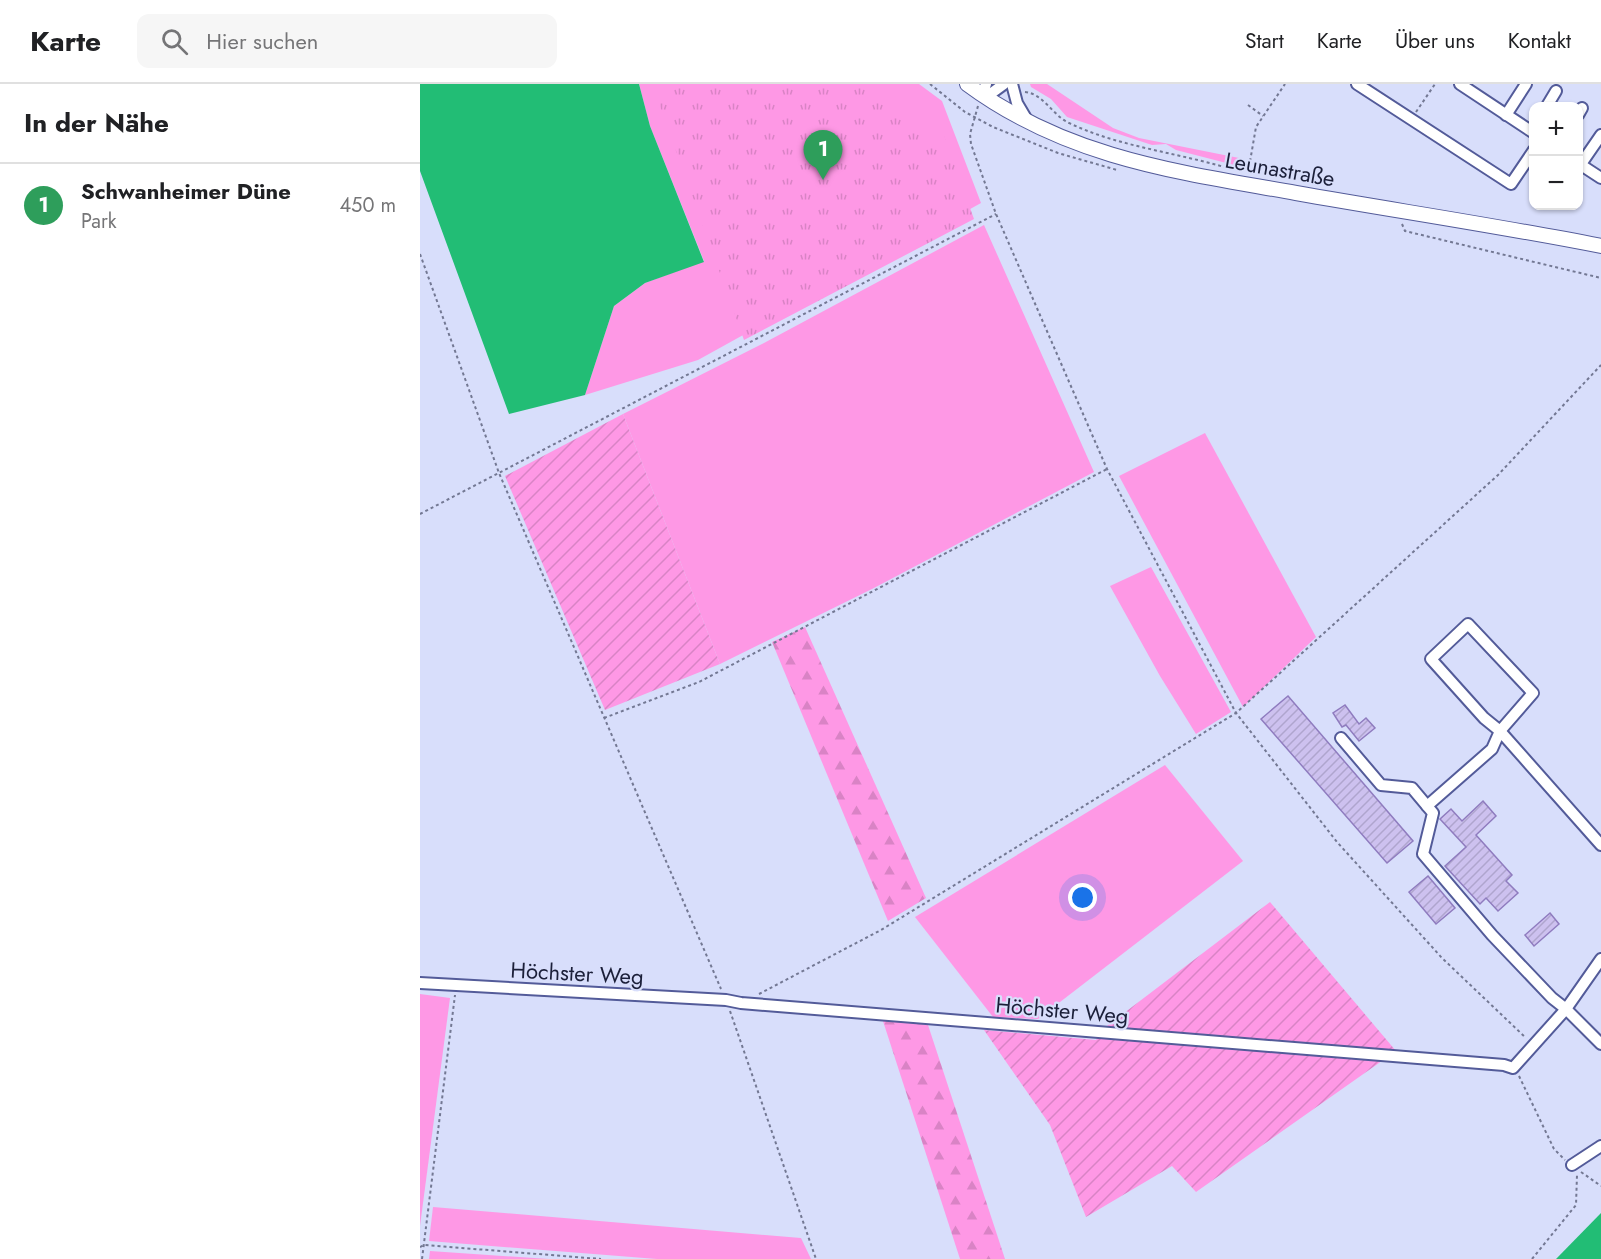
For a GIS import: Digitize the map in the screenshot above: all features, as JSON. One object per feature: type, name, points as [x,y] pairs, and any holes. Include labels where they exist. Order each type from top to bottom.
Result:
[{"type":"main road","name":"Leunastraße","points":[[967,84],[984,89],[1029,123],[1060,138],[1092,150],[1167,170],[1601,246]]},
{"type":"street","points":[[984,89],[993,92],[1004,84]]},
{"type":"street","points":[[1012,84],[1017,102],[1029,123]]},
{"type":"street","points":[[1357,84],[1511,184],[1529,156]]},
{"type":"street","points":[[1460,84],[1529,128]]},
{"type":"street","points":[[1506,115],[1526,84]]},
{"type":"street","points":[[1549,102],[1556,91]]},
{"type":"street","points":[[1583,160],[1601,135]]},
{"type":"street","points":[[1583,166],[1601,178]]},
{"type":"street","points":[[1427,806],[1492,749],[1500,731],[1533,693],[1468,624],[1431,659],[1484,718],[1500,731],[1601,845]]},
{"type":"street","points":[[1341,738],[1381,785],[1413,788],[1433,813],[1423,854],[1492,935],[1552,998],[1601,1044]]},
{"type":"street","points":[[1513,1068],[1566,1009],[1601,959]]},
{"type":"street","name":"Höchster Weg","points":[[420,983],[726,1000],[741,1004],[1504,1065],[1513,1068]]},
{"type":"street","points":[[1574,1167],[1601,1146]]},
{"type":"path","points":[[930,84],[975,117],[993,127]]},
{"type":"path","points":[[1256,174],[1248,172],[1256,127],[1285,84]]},
{"type":"path","points":[[1411,119],[1435,84]]},
{"type":"path","points":[[1025,92],[1031,93],[1047,104],[1062,119],[1080,127],[1140,146],[1230,168]]},
{"type":"path","points":[[1248,105],[1263,116]]},
{"type":"path","points":[[975,117],[970,134],[971,144],[996,214],[1107,469],[1236,713],[1336,842],[1442,958],[1533,1045]]},
{"type":"path","points":[[420,514],[996,214]]},
{"type":"path","points":[[1401,223],[1405,231],[1601,278]]},
{"type":"path","points":[[420,254],[499,473],[726,1000],[816,1259]]},
{"type":"path","points":[[741,1004],[881,930],[1236,713],[1498,475],[1601,365]]},
{"type":"path","points":[[604,718],[699,682],[1107,469]]},
{"type":"path","points":[[422,1259],[456,986]]},
{"type":"path","points":[[1513,1068],[1525,1087],[1554,1149],[1601,1186]]},
{"type":"path","points":[[1532,1259],[1576,1205],[1574,1167]]},
{"type":"path","points":[[422,1246],[601,1259]]},
{"type":"green space","points":[[639,84],[919,84],[942,101],[981,203],[698,360],[585,395],[614,306],[645,283],[704,261],[650,126]]},
{"type":"green space","points":[[652,84],[878,84],[906,117],[931,140],[944,136],[974,219],[744,340]]},
{"type":"green space","points":[[1030,84],[1047,84],[1113,128],[1139,138],[1244,159],[1238,166],[1176,150],[1166,144],[1152,145],[1067,117],[1051,99],[1031,87]]},
{"type":"green space","points":[[984,225],[1094,472],[872,589],[720,664],[623,414],[764,343]]},
{"type":"green space","points":[[623,414],[720,664],[605,710],[505,476]]},
{"type":"green space","points":[[1205,433],[1316,637],[1243,707],[1119,476]]},
{"type":"green space","points":[[1151,567],[1231,712],[1196,734],[1160,676],[1110,586]]},
{"type":"green space","points":[[805,627],[926,898],[888,921],[772,642]]},
{"type":"green space","points":[[1165,765],[1243,861],[1038,1019],[993,1017],[915,917]]},
{"type":"green space","points":[[1270,902],[1396,1051],[1196,1192],[1172,1166],[1086,1217],[1050,1125],[984,1030],[1096,1040],[1107,1026]]},
{"type":"green space","points":[[420,994],[450,998],[420,1226]]},
{"type":"green space","points":[[882,1018],[928,1025],[1005,1259],[960,1259]]},
{"type":"green space","points":[[433,1207],[801,1238],[811,1259],[657,1259],[429,1241]]},
{"type":"green space","points":[[430,1251],[549,1259],[429,1259]]},
{"type":"shaded area","points":[[420,84],[639,84],[650,126],[704,262],[645,283],[614,306],[585,395],[509,414],[420,171]]},
{"type":"shaded area","points":[[1601,1213],[1601,1259],[1556,1259]]},
{"type":"building","points":[[1288,696],[1413,841],[1387,863],[1261,719]]},
{"type":"building","points":[[1345,705],[1359,724],[1366,718],[1375,728],[1359,741],[1346,725],[1342,727],[1333,713]]},
{"type":"building","points":[[1483,801],[1496,816],[1476,835],[1512,875],[1506,881],[1518,893],[1498,911],[1486,898],[1480,904],[1445,866],[1466,847],[1440,819],[1451,809],[1462,821]]},
{"type":"building","points":[[1428,876],[1455,908],[1436,924],[1409,892]]},
{"type":"building","points":[[1550,913],[1559,924],[1534,946],[1525,935]]},
{"type":"place","name":"Schwanheimer Düne","points":[[823,180]]}]
